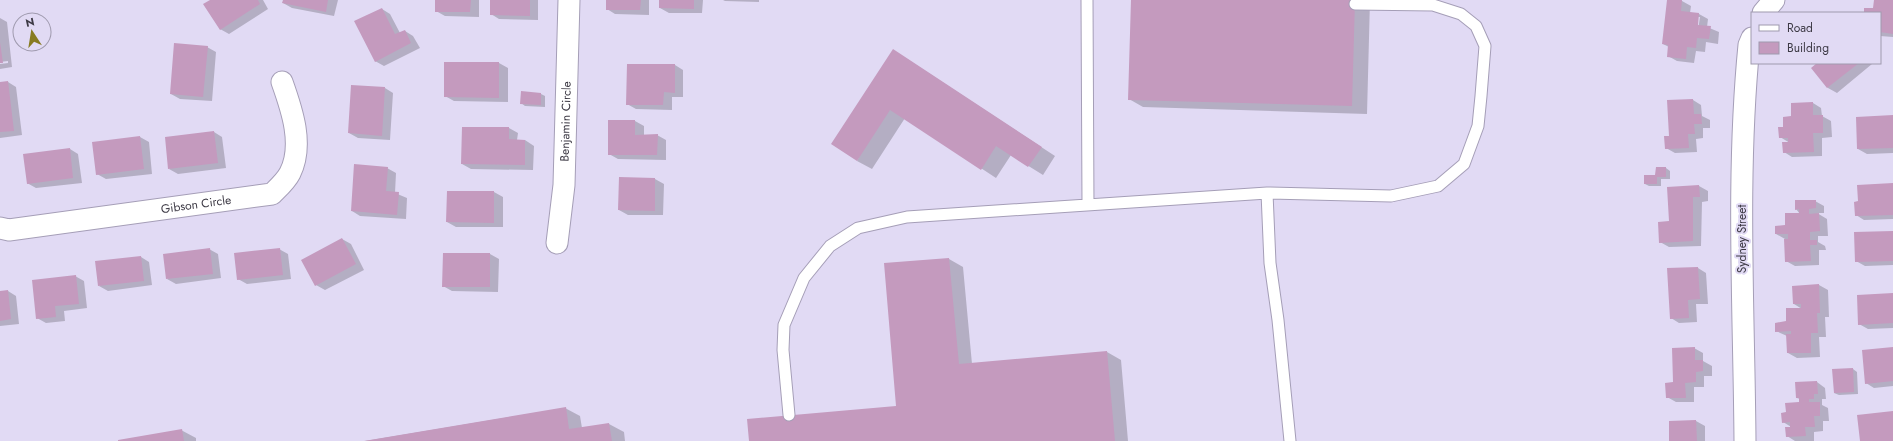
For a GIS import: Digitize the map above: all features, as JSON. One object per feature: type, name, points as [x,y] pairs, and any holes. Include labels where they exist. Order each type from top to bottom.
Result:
[{"type":"street","name":"Benjamin Circle","points":[[557,244],[564,185],[569,0]]},
{"type":"street","points":[[1764,12],[1774,0]]},
{"type":"street","name":"Sydney Street","points":[[1745,441],[1742,228],[1744,97],[1749,46],[1751,41]]},
{"type":"street","name":"Gibson Circle","points":[[0,228],[9,230],[272,194],[290,173],[295,152],[295,119],[282,82]]},
{"type":"lane","points":[[1087,0],[1088,205]]},
{"type":"lane","points":[[789,415],[783,350],[784,325],[804,278],[830,246],[858,228],[907,217],[1267,193],[1391,196],[1438,186],[1464,164],[1478,126],[1485,46],[1476,26],[1461,14],[1433,5],[1355,4]]},
{"type":"lane","points":[[1267,193],[1270,263],[1278,320],[1290,441]]},
{"type":"building","points":[[210,0],[258,0],[260,4],[220,30],[203,4]]},
{"type":"building","points":[[283,0],[328,0],[326,12],[282,3]]},
{"type":"building","points":[[435,0],[471,0],[470,12],[435,12]]},
{"type":"building","points":[[490,0],[530,0],[530,16],[490,15]]},
{"type":"building","points":[[606,0],[641,0],[640,10],[606,10]]},
{"type":"building","points":[[659,0],[694,0],[694,9],[659,8]]},
{"type":"building","points":[[1131,0],[1355,0],[1352,106],[1128,100]]},
{"type":"building","points":[[1667,0],[1682,0],[1681,11],[1699,13],[1698,25],[1711,26],[1709,39],[1697,38],[1696,48],[1687,47],[1686,59],[1667,57],[1668,45],[1662,44]]},
{"type":"building","points":[[1874,0],[1893,0],[1893,34],[1881,32],[1881,12],[1864,12],[1864,8],[1873,8]]},
{"type":"building","points":[[382,8],[395,34],[405,30],[411,43],[375,62],[354,21]]},
{"type":"building","points":[[0,42],[3,63],[0,63]]},
{"type":"building","points":[[174,43],[208,46],[203,97],[170,94]]},
{"type":"building","points":[[893,49],[1042,147],[1028,167],[996,146],[981,170],[890,110],[857,161],[831,144]]},
{"type":"building","points":[[444,62],[499,62],[499,98],[444,97]]},
{"type":"building","points":[[627,64],[675,64],[675,93],[664,92],[663,105],[626,105]]},
{"type":"building","points":[[1816,64],[1858,64],[1827,88],[1811,68]]},
{"type":"building","points":[[8,81],[14,131],[0,132],[0,82]]},
{"type":"building","points":[[351,85],[385,87],[382,136],[348,133]]},
{"type":"building","points":[[521,91],[541,93],[541,105],[520,104]]},
{"type":"building","points":[[1693,99],[1694,114],[1701,114],[1702,124],[1694,124],[1695,134],[1688,134],[1689,148],[1665,149],[1664,136],[1669,136],[1667,100]]},
{"type":"building","points":[[1813,102],[1813,115],[1823,115],[1823,133],[1813,133],[1814,152],[1783,153],[1782,142],[1788,142],[1788,138],[1779,138],[1778,127],[1783,127],[1783,117],[1791,116],[1791,103]]},
{"type":"building","points":[[1893,115],[1893,148],[1857,149],[1856,117]]},
{"type":"building","points":[[608,120],[635,120],[635,135],[658,134],[657,155],[608,155]]},
{"type":"building","points":[[462,127],[509,127],[509,139],[525,140],[525,165],[461,164]]},
{"type":"building","points":[[214,131],[218,163],[168,169],[165,137]]},
{"type":"building","points":[[140,136],[144,169],[96,175],[92,142]]},
{"type":"building","points":[[70,148],[73,178],[27,184],[23,154]]},
{"type":"building","points":[[354,164],[388,167],[386,191],[399,192],[397,215],[351,211]]},
{"type":"building","points":[[1656,167],[1666,167],[1666,177],[1657,177],[1657,184],[1644,184],[1644,175],[1655,175]]},
{"type":"building","points":[[619,177],[655,178],[655,211],[618,210]]},
{"type":"building","points":[[1893,183],[1893,215],[1855,216],[1854,202],[1858,201],[1857,185]]},
{"type":"building","points":[[1699,185],[1700,197],[1693,197],[1693,241],[1659,243],[1658,222],[1669,221],[1667,187]]},
{"type":"building","points":[[447,191],[494,191],[494,223],[446,222]]},
{"type":"building","points":[[1795,200],[1816,200],[1816,208],[1809,209],[1809,214],[1819,213],[1820,231],[1810,232],[1810,240],[1817,240],[1817,245],[1810,245],[1811,261],[1785,262],[1784,239],[1788,239],[1788,234],[1775,234],[1775,226],[1785,225],[1785,213],[1799,213],[1799,209],[1795,210]]},
{"type":"building","points":[[1893,231],[1893,261],[1855,262],[1854,232]]},
{"type":"building","points":[[342,238],[356,264],[315,286],[301,260]]},
{"type":"building","points":[[210,248],[213,274],[166,279],[163,254]]},
{"type":"building","points":[[280,248],[283,275],[237,280],[234,253]]},
{"type":"building","points":[[443,253],[490,253],[490,287],[442,287]]},
{"type":"building","points":[[141,256],[144,281],[98,286],[95,261]]},
{"type":"building","points":[[949,258],[959,364],[1107,351],[1115,441],[749,441],[747,419],[896,406],[884,263]]},
{"type":"building","points":[[1698,267],[1700,299],[1688,300],[1689,318],[1670,319],[1667,268]]},
{"type":"building","points":[[76,275],[79,304],[55,306],[56,317],[36,319],[32,280]]},
{"type":"building","points":[[1819,284],[1820,313],[1817,313],[1818,333],[1811,333],[1811,353],[1787,353],[1786,334],[1791,334],[1791,331],[1775,332],[1775,323],[1786,321],[1786,308],[1801,308],[1801,304],[1793,304],[1792,286]]},
{"type":"building","points":[[8,290],[11,319],[0,321],[0,291]]},
{"type":"building","points":[[1893,293],[1893,323],[1858,325],[1857,295]]},
{"type":"building","points":[[1695,347],[1695,360],[1703,360],[1703,371],[1696,372],[1696,382],[1685,383],[1686,398],[1666,398],[1665,383],[1673,382],[1672,348]]},
{"type":"building","points":[[1893,347],[1893,381],[1865,384],[1862,350]]},
{"type":"building","points":[[1853,368],[1854,392],[1834,393],[1832,369]]},
{"type":"building","points":[[1817,381],[1818,394],[1814,394],[1814,399],[1809,399],[1809,402],[1820,402],[1820,416],[1814,416],[1815,427],[1805,427],[1806,436],[1786,437],[1785,427],[1790,427],[1790,422],[1782,423],[1781,413],[1786,412],[1785,403],[1799,402],[1799,398],[1796,398],[1795,382]]},
{"type":"building","points":[[566,407],[569,429],[609,423],[612,441],[364,441]]},
{"type":"building","points":[[1893,411],[1893,441],[1860,441],[1857,415]]},
{"type":"building","points":[[1696,420],[1697,441],[1669,441],[1669,421]]},
{"type":"building","points":[[182,429],[184,441],[118,441],[118,440]]}]
